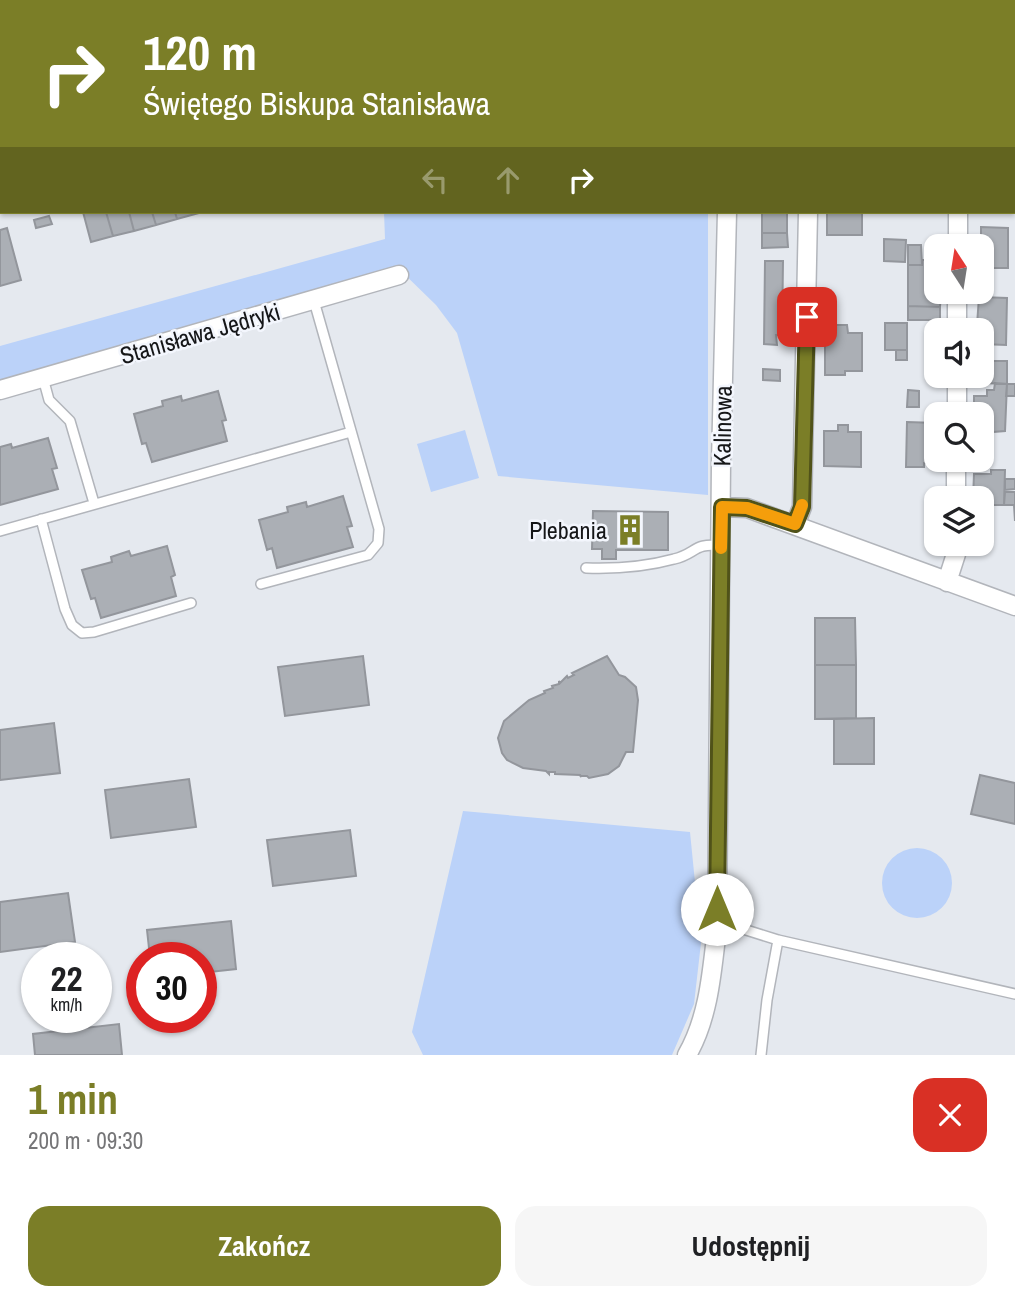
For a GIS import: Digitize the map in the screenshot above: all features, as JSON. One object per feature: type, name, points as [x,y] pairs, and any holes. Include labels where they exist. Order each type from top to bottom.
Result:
[{"type":"street","name":"Kalinowa","points":[[687,1055],[693,1046],[710,991],[717,928],[727,214]]},
{"type":"street","points":[[795,524],[802,507],[808,214]]},
{"type":"street","points":[[958,214],[958,234]]},
{"type":"street","name":"Stanisława Jędryki","points":[[0,390],[399,275]]},
{"type":"street","points":[[722,507],[747,508],[795,524],[1015,606]]},
{"type":"street","points":[[947,582],[955,556]]},
{"type":"lane","points":[[261,584],[368,555],[378,543],[379,529],[314,301]]},
{"type":"lane","points":[[43,378],[49,400],[70,421],[94,503]]},
{"type":"lane","points":[[0,531],[351,432]]},
{"type":"lane","points":[[41,519],[65,609],[72,625],[82,633],[94,632],[191,603]]},
{"type":"lane","points":[[586,568],[623,569],[678,559],[705,544],[721,546]]},
{"type":"lane","points":[[717,928],[744,929],[778,940],[1015,994]]},
{"type":"lane","points":[[761,1055],[766,1000],[778,940]]},
{"type":"shaded area","points":[[384,214],[708,214],[708,495],[498,476],[457,333],[436,305],[397,267],[256,311],[0,381],[0,346],[385,239]]},
{"type":"shaded area","points":[[465,430],[479,478],[431,492],[417,444]]},
{"type":"shaded area","points":[[463,811],[690,832],[701,943],[694,1004],[672,1055],[423,1055],[412,1032]]},
{"type":"shaded area","points":[[910,848],[924,848],[937,854],[946,863],[952,883],[950,896],[942,908],[924,918],[910,918],[897,912],[888,903],[882,890],[882,876],[888,863],[897,854]]},
{"type":"building","points":[[84,214],[107,214],[113,236],[91,242]]},
{"type":"building","points":[[107,214],[130,214],[134,231],[113,236]]},
{"type":"building","points":[[130,214],[153,214],[156,225],[134,231]]},
{"type":"building","points":[[153,214],[176,214],[177,219],[156,225]]},
{"type":"building","points":[[176,214],[195,214],[177,219]]},
{"type":"building","points":[[762,214],[787,214],[787,233],[762,233]]},
{"type":"building","points":[[827,214],[862,214],[862,235],[827,235]]},
{"type":"building","points":[[49,216],[52,224],[36,228],[34,220]]},
{"type":"building","points":[[981,227],[1008,228],[1008,268],[994,268],[994,234],[981,234]]},
{"type":"building","points":[[7,228],[21,280],[0,286],[0,230]]},
{"type":"building","points":[[762,233],[787,233],[788,247],[762,248]]},
{"type":"building","points":[[884,239],[906,240],[905,262],[884,261]]},
{"type":"building","points":[[908,245],[921,245],[922,265],[908,265]]},
{"type":"building","points":[[924,260],[924,304],[940,304],[940,307],[908,306],[908,265],[922,265]]},
{"type":"building","points":[[765,261],[783,261],[782,335],[776,335],[777,345],[764,344]]},
{"type":"building","points":[[994,298],[1007,298],[1006,345],[994,344],[994,318],[978,318],[978,304],[994,304]]},
{"type":"building","points":[[908,306],[940,307],[940,318],[908,320]]},
{"type":"building","points":[[885,323],[907,323],[907,350],[885,350]]},
{"type":"building","points":[[831,325],[847,325],[848,333],[862,333],[862,371],[845,371],[845,375],[825,375],[825,332],[831,332]]},
{"type":"building","points":[[896,350],[907,350],[907,360],[896,360]]},
{"type":"building","points":[[994,361],[1007,361],[1007,384],[994,383]]},
{"type":"building","points":[[763,369],[780,370],[780,381],[763,380]]},
{"type":"building","points":[[995,383],[1007,384],[1005,431],[994,432],[994,402],[974,402],[974,396],[987,396],[987,390],[994,390]]},
{"type":"building","points":[[1007,384],[1015,384],[1015,396],[1006,396]]},
{"type":"building","points":[[908,390],[919,391],[919,407],[907,407]]},
{"type":"building","points":[[218,391],[226,420],[222,421],[227,441],[152,462],[146,443],[142,444],[134,414],[163,406],[162,401],[181,396],[182,401]]},
{"type":"building","points":[[907,422],[924,423],[924,467],[906,467]]},
{"type":"building","points":[[838,425],[848,425],[848,432],[861,432],[861,467],[824,466],[824,431],[838,431]]},
{"type":"building","points":[[48,438],[57,468],[52,469],[58,489],[0,505],[0,447],[11,444],[12,448]]},
{"type":"building","points":[[994,470],[1005,470],[1004,505],[994,505],[994,486],[974,486],[974,474],[991,474]]},
{"type":"building","points":[[1005,479],[1015,479],[1015,489],[1005,490]]},
{"type":"building","points":[[1005,492],[1015,492],[1015,521],[1014,505],[1004,505]]},
{"type":"building","points":[[343,496],[352,526],[347,527],[353,547],[277,568],[272,548],[267,550],[259,520],[288,512],[287,507],[306,502],[307,507]]},
{"type":"building","name":"Plebania","points":[[593,511],[668,512],[668,550],[616,550],[616,559],[602,559],[602,549],[592,549]]},
{"type":"building","points":[[167,546],[175,575],[171,577],[176,596],[101,618],[95,598],[91,599],[82,570],[112,562],[111,557],[129,551],[131,556]]},
{"type":"building","points":[[815,618],[855,618],[856,665],[815,665]]},
{"type":"building","points":[[363,656],[369,705],[285,716],[278,667]]},
{"type":"building","points":[[607,656],[619,675],[636,687],[638,700],[633,752],[626,752],[619,766],[608,774],[589,778],[555,772],[549,774],[546,771],[523,768],[507,760],[498,738],[504,721],[529,700],[559,684],[559,681],[560,683],[567,676],[568,678],[574,675],[572,673]]},
{"type":"building","points":[[815,665],[856,665],[856,718],[815,719]]},
{"type":"building","points":[[874,718],[874,764],[834,764],[834,719]]},
{"type":"building","points":[[54,723],[60,773],[0,780],[0,730]]},
{"type":"building","points":[[980,775],[1015,783],[1015,824],[971,814]]},
{"type":"building","points":[[189,779],[196,827],[111,838],[105,790]]},
{"type":"building","points":[[350,830],[356,876],[273,886],[267,840]]},
{"type":"building","points":[[68,893],[75,942],[21,942],[21,949],[0,952],[0,902]]},
{"type":"building","points":[[231,921],[236,969],[217,971],[217,942],[148,942],[147,930]]},
{"type":"building","points":[[119,1024],[122,1055],[35,1055],[33,1034],[112,1033],[112,1025]]},
{"type":"slow traffic","points":[[721,548],[722,507],[747,508],[795,524],[802,505]]},
{"type":"place","name":"Plebania","points":[[630,530]]},
{"type":"route","points":[[717,909],[722,507],[747,508],[795,524],[802,507],[807,317]]}]
